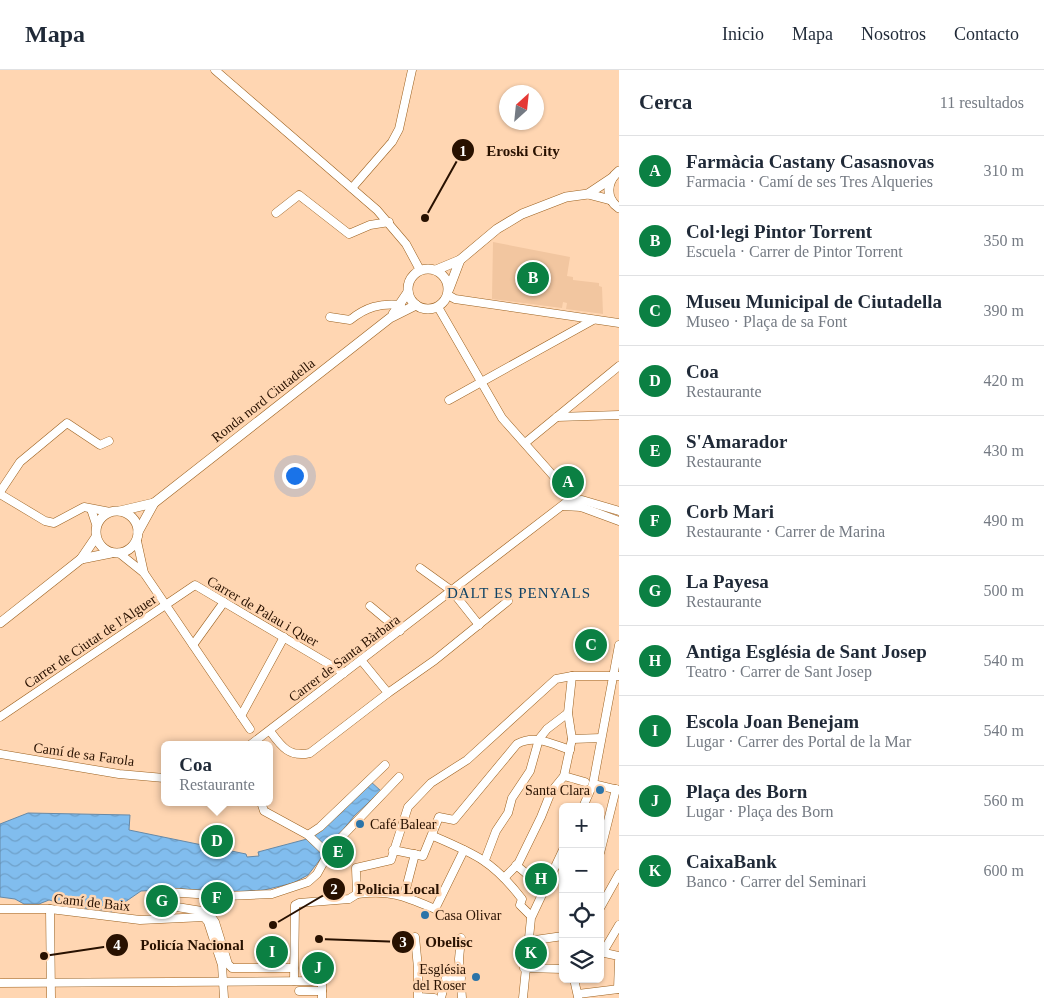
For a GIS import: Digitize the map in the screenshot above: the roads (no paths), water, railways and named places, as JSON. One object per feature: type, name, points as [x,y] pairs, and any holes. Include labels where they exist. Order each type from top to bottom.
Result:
[{"type":"main road","points":[[588,194],[619,171]]},
{"type":"main road","points":[[612,178],[608,189],[611,200],[619,208]]},
{"type":"main road","points":[[460,260],[448,292],[438,307],[427,309],[416,305],[408,292],[410,279],[420,270],[436,270],[460,260],[491,234],[522,214],[566,197],[588,194],[611,200]]},
{"type":"main road","points":[[436,270],[446,278],[448,292]]},
{"type":"main road","name":"Ronda nord Ciutadella","points":[[390,318],[401,305],[408,292]]},
{"type":"main road","name":"Ronda nord Ciutadella","points":[[137,536],[154,503],[390,318],[416,305]]},
{"type":"main road","name":"Ronda nord Ciutadella","points":[[120,511],[154,503]]},
{"type":"main road","points":[[81,559],[128,551],[137,536],[133,518],[120,511],[110,512],[100,518],[96,524],[96,537],[104,549],[115,553]]},
{"type":"main road","points":[[0,623],[81,559],[96,537]]},
{"type":"street","points":[[215,70],[389,222],[406,244],[420,270]]},
{"type":"street","points":[[352,188],[396,136],[412,70]]},
{"type":"street","points":[[276,214],[299,195],[349,234],[370,225],[389,222]]},
{"type":"street","points":[[448,292],[455,299],[619,323]]},
{"type":"street","points":[[330,317],[350,320],[365,308],[388,304],[401,305]]},
{"type":"street","points":[[438,307],[502,418],[576,499],[581,507]]},
{"type":"street","points":[[448,400],[482,383],[593,320]]},
{"type":"street","points":[[525,443],[619,366]]},
{"type":"street","points":[[578,400],[583,416]]},
{"type":"street","points":[[557,417],[619,415]]},
{"type":"street","points":[[109,441],[100,445],[68,423],[20,462],[0,493],[45,521],[54,523],[84,508],[110,512]]},
{"type":"street","name":"Carrer de Santa Bàrbara","points":[[255,741],[547,517],[572,499],[576,499]]},
{"type":"street","points":[[576,499],[619,511]]},
{"type":"street","points":[[562,506],[581,507],[619,521]]},
{"type":"street","points":[[91,509],[96,524]]},
{"type":"street","points":[[137,536],[144,573]]},
{"type":"street","points":[[115,553],[144,573],[250,729],[249,741]]},
{"type":"street","points":[[420,568],[452,590],[479,624]]},
{"type":"street","name":"Carrer de Ciutat de l'Alguer","points":[[0,717],[195,585]]},
{"type":"street","name":"Carrer de Palau i Quer","points":[[195,585],[344,672]]},
{"type":"street","points":[[250,729],[268,733],[284,750],[302,755],[310,753],[435,660],[508,601]]},
{"type":"street","points":[[193,644],[224,602]]},
{"type":"street","points":[[370,606],[400,631]]},
{"type":"street","points":[[241,716],[284,637]]},
{"type":"street","points":[[584,803],[616,676],[619,650]]},
{"type":"street","points":[[361,660],[388,694]]},
{"type":"street","points":[[504,878],[516,865],[541,817],[551,792],[564,776],[572,739],[568,713],[572,676]]},
{"type":"street","points":[[357,894],[356,868],[391,860],[408,807],[431,783],[467,760],[556,678],[616,676]]},
{"type":"street","points":[[485,860],[496,831],[508,813],[512,798],[530,770],[539,739],[547,729],[568,713]]},
{"type":"street","points":[[572,739],[601,738]]},
{"type":"street","points":[[404,896],[419,855],[433,836],[439,817],[454,820],[517,744],[526,739],[539,739],[570,750]]},
{"type":"street","name":"Camí de sa Farola","points":[[0,754],[119,774],[161,778]]},
{"type":"street","points":[[309,836],[385,764]]},
{"type":"street","points":[[564,776],[618,790],[601,848]]},
{"type":"street","points":[[294,968],[232,968],[228,964],[216,922],[208,912],[167,907],[158,904],[156,895],[167,892],[226,896],[272,894],[308,882],[314,878],[332,847],[399,777]]},
{"type":"street","points":[[262,806],[264,811],[309,836],[327,853]]},
{"type":"street","points":[[433,836],[485,860],[522,899],[520,905],[532,916]]},
{"type":"street","points":[[393,850],[419,855]]},
{"type":"street","points":[[0,983],[224,980],[276,981],[297,981],[322,981],[322,995],[299,995],[297,981],[294,968],[295,905],[299,903],[349,900],[357,894],[381,891],[404,896],[435,909],[464,850]]},
{"type":"street","points":[[523,998],[524,968],[532,916],[559,858]]},
{"type":"street","points":[[516,865],[545,888]]},
{"type":"street","points":[[604,901],[618,878]]},
{"type":"street","name":"Camí de Baix","points":[[0,909],[50,909],[140,920],[204,917],[208,922],[217,949],[224,980]]},
{"type":"street","points":[[50,909],[52,998]]},
{"type":"street","points":[[604,948],[619,925]]},
{"type":"street","points":[[415,937],[418,997],[434,998]]},
{"type":"street","points":[[528,941],[559,937]]},
{"type":"street","points":[[461,938],[459,959],[462,998]]},
{"type":"street","points":[[604,953],[619,956]]},
{"type":"street","points":[[613,998],[616,989],[619,961]]},
{"type":"street","points":[[524,968],[559,969]]},
{"type":"street","points":[[441,998],[446,978],[461,978]]},
{"type":"street","points":[[224,980],[224,998]]},
{"type":"street","points":[[575,983],[578,996],[616,989]]},
{"type":"water","points":[[370,781],[381,791],[354,816],[308,875],[293,883],[264,890],[226,893],[182,889],[141,891],[112,911],[75,907],[49,900],[39,904],[24,904],[15,899],[0,897],[0,824],[28,813],[130,815],[129,830],[246,854],[247,857],[259,856],[258,852],[307,839]]},
{"type":"place","name":"Eroski City","points":[[425,218]]},
{"type":"place","name":"Col·legi Pintor Torrent","points":[[533,278]]},
{"type":"place","name":"Farmàcia Castany Casasnovas","points":[[568,482]]},
{"type":"place","name":"Museu Municipal de Ciutadella","points":[[591,645]]},
{"type":"place","name":"Santa Clara","points":[[600,790]]},
{"type":"place","name":"Café Balear","points":[[360,824]]},
{"type":"place","name":"Coa","points":[[217,841]]},
{"type":"place","name":"S'Amarador","points":[[338,852]]},
{"type":"place","name":"Antiga Església de Sant Josep","points":[[541,879]]},
{"type":"place","name":"Corb Mari","points":[[217,898]]},
{"type":"place","name":"La Payesa","points":[[162,901]]},
{"type":"place","name":"Casa Olivar","points":[[425,915]]},
{"type":"place","name":"Policia Local","points":[[273,925]]},
{"type":"place","name":"Obelisc","points":[[319,939]]},
{"type":"place","name":"Escola Joan Benejam","points":[[272,952]]},
{"type":"place","name":"CaixaBank","points":[[531,953]]},
{"type":"place","name":"Policía Nacional","points":[[44,956]]},
{"type":"place","name":"Plaça des Born","points":[[318,968]]},
{"type":"place","name":"Església del Roser","points":[[476,977]]},
{"type":"district","name":"DALT ES PENYALS","points":[[519,593]]}]
